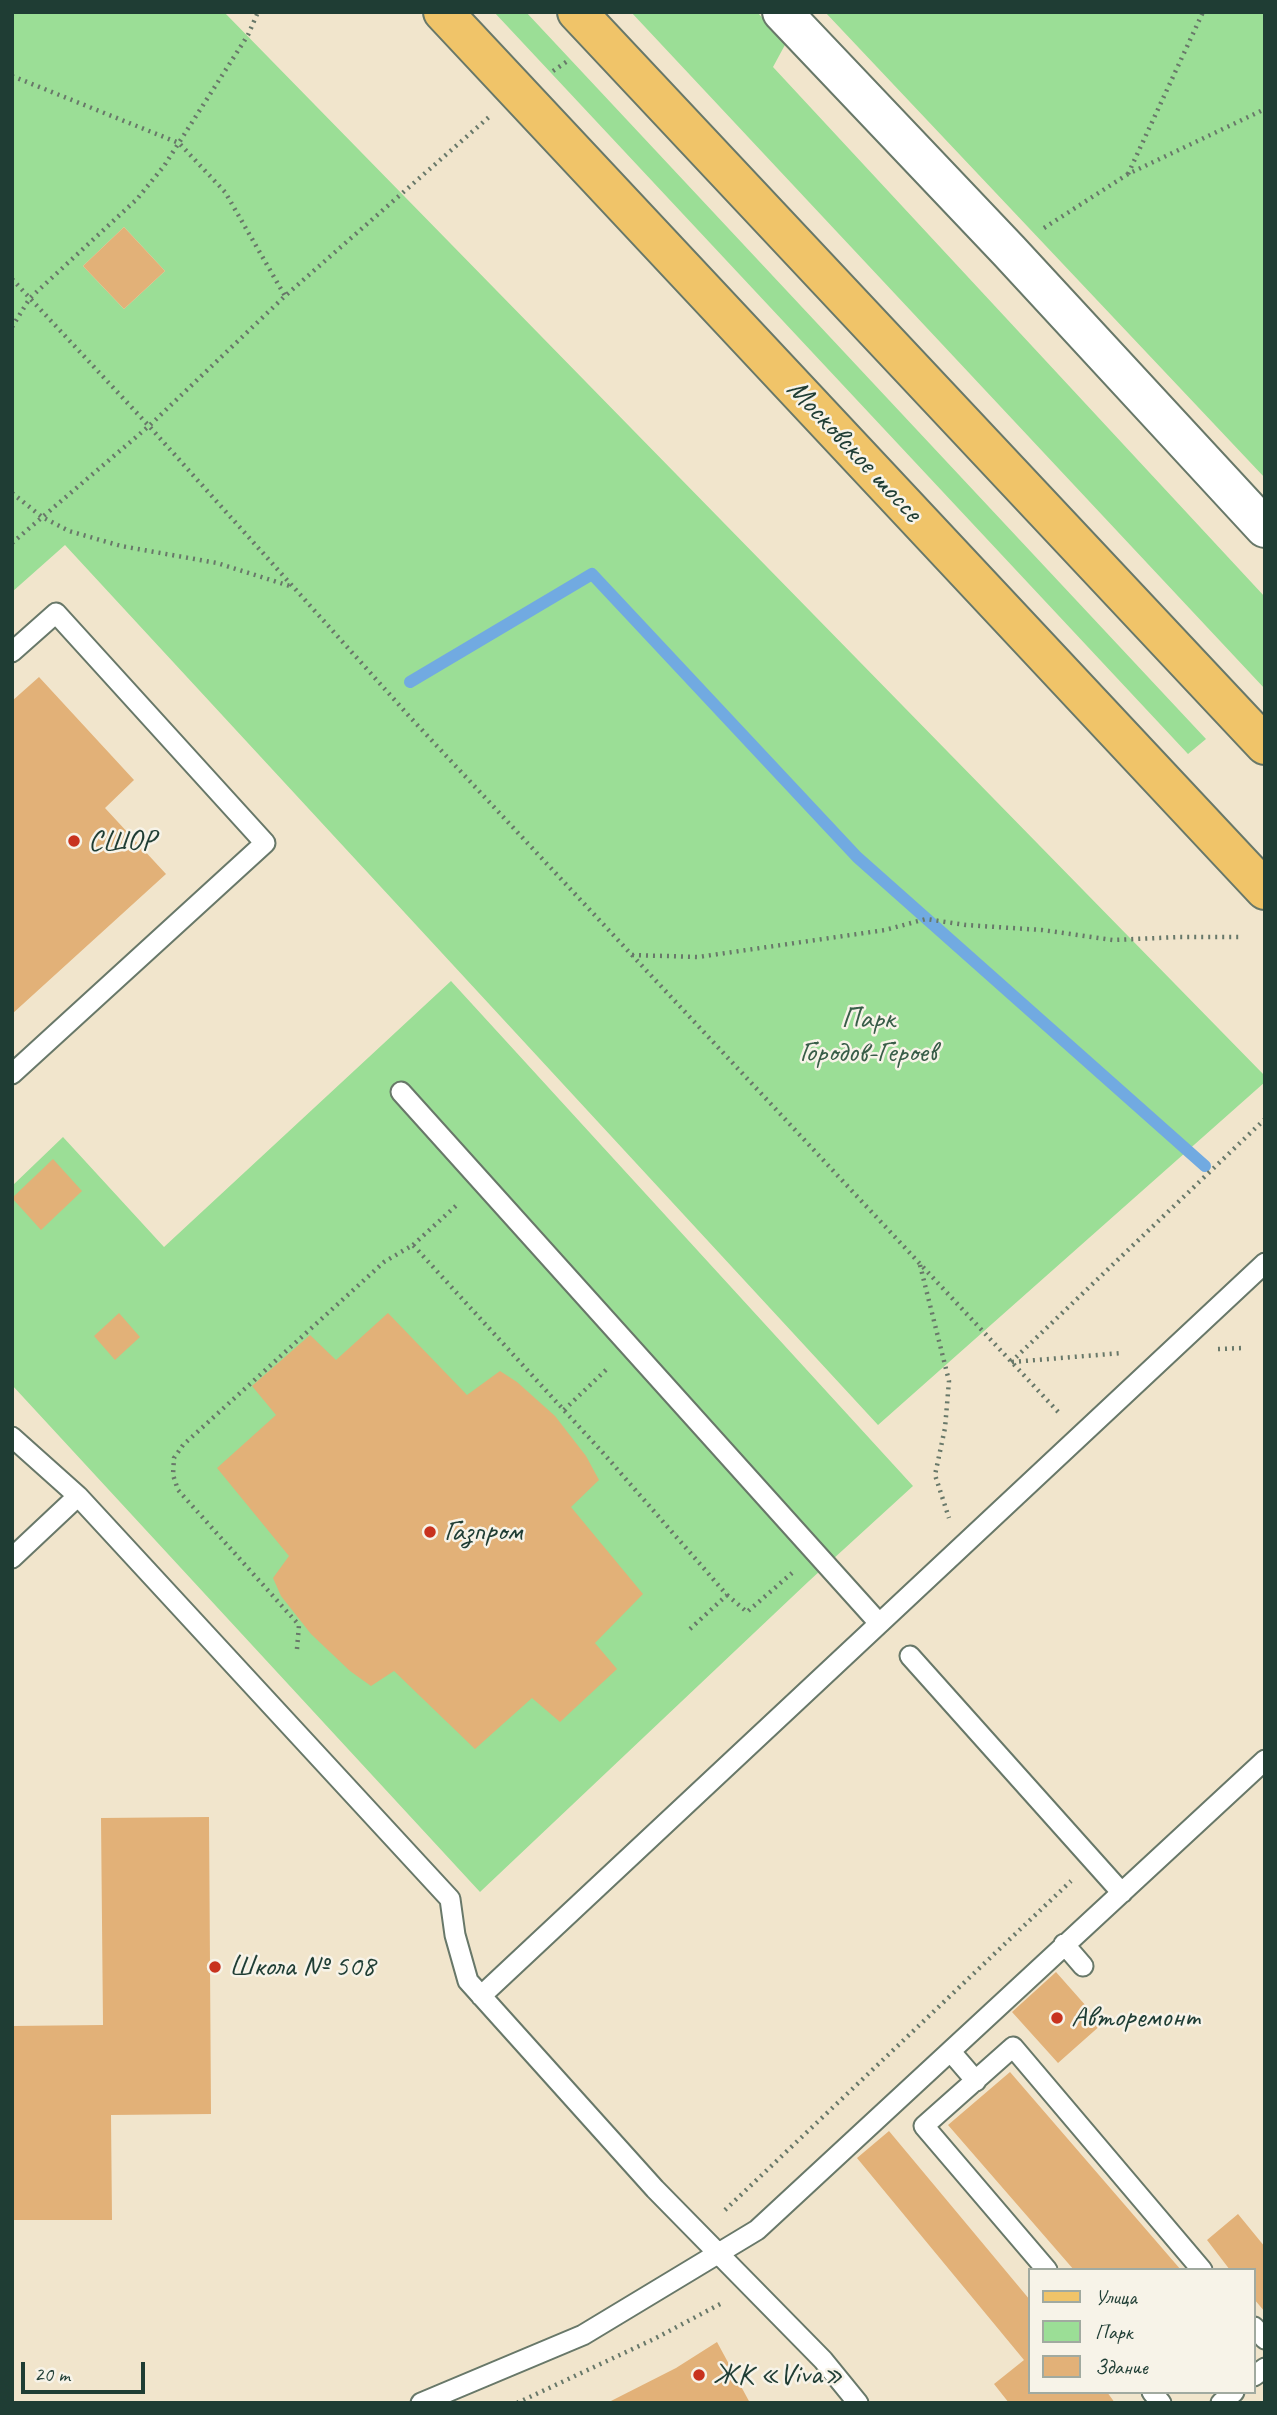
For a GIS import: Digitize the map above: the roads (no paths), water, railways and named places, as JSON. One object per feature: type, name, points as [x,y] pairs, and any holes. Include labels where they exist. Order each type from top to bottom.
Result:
[{"type":"main road","name":"Московское шоссе","points":[[443,12],[1265,890]]},
{"type":"main road","points":[[589,24],[1265,745]]},
{"type":"street","points":[[782,12],[1009,251],[1265,528]]},
{"type":"lane","points":[[12,652],[57,613],[265,843],[12,1074]]},
{"type":"lane","points":[[401,1092],[878,1622]]},
{"type":"lane","points":[[481,1996],[1265,1263]]},
{"type":"lane","points":[[12,1437],[78,1496],[450,1899],[455,1935],[468,1981],[655,2189],[823,2360],[858,2403]]},
{"type":"lane","points":[[12,1558],[78,1496]]},
{"type":"lane","points":[[909,1656],[1122,1893]]},
{"type":"lane","points":[[421,2403],[583,2335],[757,2230],[1265,1760]]},
{"type":"lane","points":[[1064,1944],[1083,1966]]},
{"type":"lane","points":[[1045,2268],[924,2126],[1013,2048],[1200,2268]]},
{"type":"lane","points":[[951,2052],[976,2081]]},
{"type":"waterway","points":[[410,682],[592,574],[857,857],[1205,1166]]},
{"type":"place","name":"СШОР","points":[[74,841]]},
{"type":"place","name":"Газпром","points":[[430,1532]]},
{"type":"place","name":"Школа № 508","points":[[215,1967]]},
{"type":"place","name":"Авторемонт","points":[[1057,2018]]},
{"type":"place","name":"ЖК «Viva»","points":[[699,2375]]},
{"type":"park label","name":"Парк Городов-Героев","points":[[868,1036]]}]
